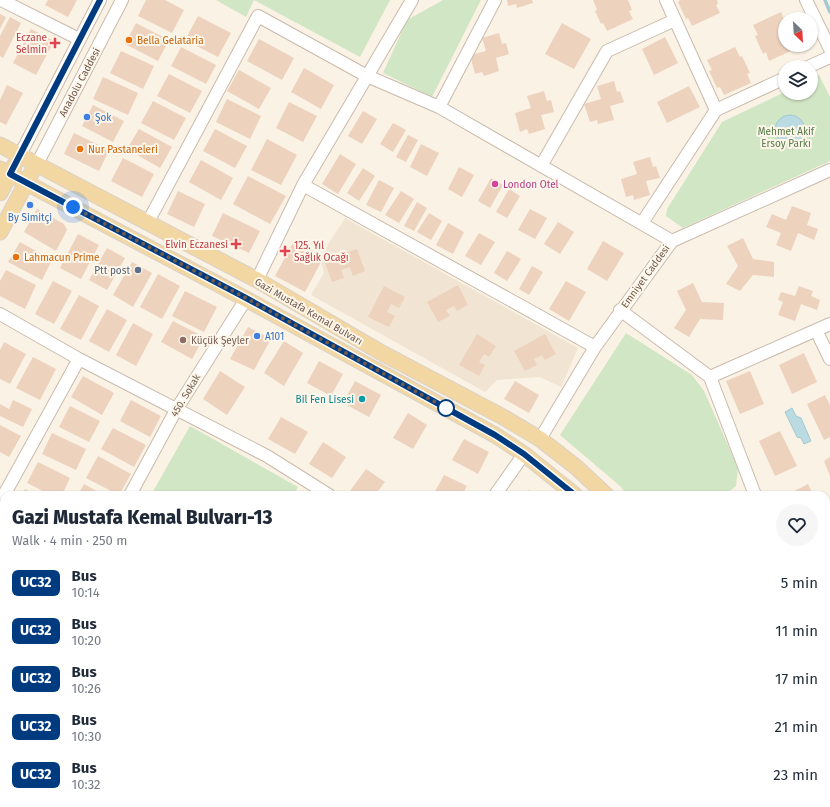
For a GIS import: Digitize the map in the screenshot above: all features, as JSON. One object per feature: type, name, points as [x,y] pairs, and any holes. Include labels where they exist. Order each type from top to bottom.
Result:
[{"type":"main road","name":"Gazi Mustafa Kemal Bulvarı","points":[[0,145],[257,280],[382,353],[504,417],[540,439],[602,491]]},
{"type":"main road","points":[[0,193],[5,171],[20,155]]},
{"type":"main road","points":[[0,232],[37,164]]},
{"type":"main road","name":"Gazi Mustafa Kemal Bulvarı","points":[[5,171],[246,298],[495,435],[524,454],[570,491]]},
{"type":"street","points":[[1,0],[79,39]]},
{"type":"street","name":"Anadolu Caddesi","points":[[20,155],[100,0]]},
{"type":"street","name":"Anadolu Caddesi","points":[[37,164],[122,0]]},
{"type":"street","points":[[257,280],[303,185],[412,0]]},
{"type":"street","points":[[439,107],[495,0]]},
{"type":"street","points":[[666,0],[716,110]]},
{"type":"street","points":[[806,0],[830,49]]},
{"type":"street","points":[[148,222],[258,16],[367,76],[439,107],[672,241]]},
{"type":"street","points":[[541,166],[607,51],[675,20]]},
{"type":"street","points":[[818,62],[830,57]]},
{"type":"street","points":[[642,223],[716,110],[778,81]]},
{"type":"street","name":"Emniyet Caddesi","points":[[540,439],[595,347],[620,310],[672,241],[830,170]]},
{"type":"street","points":[[303,185],[595,347]]},
{"type":"street","name":"450. Sokak","points":[[132,491],[176,410],[246,298]]},
{"type":"street","points":[[620,310],[710,377],[750,491]]},
{"type":"street","points":[[0,314],[78,359],[267,456],[311,490]]},
{"type":"street","points":[[710,377],[830,324]]},
{"type":"street","points":[[816,330],[830,359]]},
{"type":"street","points":[[6,491],[78,359]]},
{"type":"street","points":[[498,491],[524,454]]},
{"type":"shaded area","points":[[345,218],[578,348],[561,387],[540,377],[497,380],[485,392],[311,295],[324,273],[320,257]]},
{"type":"green space","points":[[216,0],[254,0],[246,17]]},
{"type":"green space","points":[[254,0],[390,0],[360,57]]},
{"type":"green space","points":[[443,0],[481,0],[432,97],[383,73],[407,20]]},
{"type":"green space","name":"Mehmet Akif Ersoy Parkı","points":[[818,76],[830,97],[830,161],[683,228],[666,216],[667,209],[722,122],[778,95],[778,100],[818,100]]},
{"type":"green space","points":[[626,333],[692,375],[704,391],[738,468],[736,486],[730,491],[624,491],[560,435]]},
{"type":"green space","points":[[190,426],[298,487],[296,491],[153,491]]},
{"type":"water","points":[[790,115],[801,119],[805,130],[801,141],[790,145],[779,141],[775,130],[779,119]]},
{"type":"water","points":[[792,408],[796,416],[801,418],[811,441],[804,444],[801,438],[797,437],[785,412]]},
{"type":"building","points":[[48,0],[77,0],[68,17],[45,5]]},
{"type":"building","points":[[146,0],[165,0],[184,10],[172,33],[138,16]]},
{"type":"building","points":[[507,0],[532,0],[533,3],[517,8],[516,4],[508,6]]},
{"type":"building","points":[[593,0],[628,0],[632,10],[629,11],[633,19],[607,31],[603,23],[601,24],[595,11],[597,10]]},
{"type":"building","points":[[680,0],[717,0],[718,4],[716,5],[720,13],[692,26],[688,18],[686,19],[678,2]]},
{"type":"building","points":[[778,13],[778,52],[788,52],[769,61],[766,52],[763,54],[755,36],[758,35],[753,25]]},
{"type":"building","points":[[0,14],[6,17],[0,29]]},
{"type":"building","points":[[198,16],[231,33],[218,57],[185,40]]},
{"type":"building","points":[[10,17],[21,23],[3,58],[0,56],[0,36]]},
{"type":"building","points":[[136,23],[169,40],[158,61],[125,44]]},
{"type":"building","points":[[562,23],[591,39],[574,69],[545,54]]},
{"type":"building","points":[[31,29],[54,41],[36,75],[13,63]]},
{"type":"building","points":[[499,33],[502,44],[506,43],[509,54],[496,58],[499,71],[484,76],[482,72],[475,74],[470,55],[486,51],[482,38]]},
{"type":"building","points":[[665,37],[678,63],[654,75],[642,49]]},
{"type":"building","points":[[259,39],[294,58],[282,80],[247,61]]},
{"type":"building","points":[[181,47],[216,65],[206,84],[171,66]]},
{"type":"building","points":[[735,47],[740,57],[742,56],[750,73],[747,74],[751,83],[724,95],[720,87],[717,88],[709,71],[712,70],[707,60]]},
{"type":"building","points":[[121,51],[154,66],[143,89],[110,73]]},
{"type":"building","points":[[304,68],[334,85],[321,109],[291,92]]},
{"type":"building","points":[[239,70],[271,88],[259,109],[227,91]]},
{"type":"building","points":[[169,74],[202,91],[190,113],[157,96]]},
{"type":"building","points":[[103,77],[138,93],[128,115],[93,99]]},
{"type":"building","points":[[614,81],[617,92],[620,91],[624,102],[610,106],[614,120],[598,124],[597,120],[590,122],[584,104],[601,99],[597,86]]},
{"type":"building","points":[[7,85],[23,93],[6,125],[0,122],[0,100]]},
{"type":"building","points":[[689,86],[700,107],[667,123],[657,102]]},
{"type":"building","points":[[544,91],[547,101],[551,100],[554,112],[541,115],[545,129],[529,134],[527,129],[520,132],[515,113],[531,108],[527,96]]},
{"type":"building","points":[[227,99],[261,116],[250,139],[216,122]]},
{"type":"building","points":[[153,101],[186,118],[174,140],[141,123]]},
{"type":"building","points":[[289,102],[317,116],[303,142],[276,128]]},
{"type":"building","points":[[93,105],[124,121],[113,142],[82,126]]},
{"type":"building","points":[[363,111],[377,119],[362,144],[348,136]]},
{"type":"building","points":[[393,123],[406,130],[393,152],[380,144]]},
{"type":"building","points":[[139,129],[172,147],[160,168],[127,149]]},
{"type":"building","points":[[215,129],[247,146],[235,168],[203,151]]},
{"type":"building","points":[[74,133],[109,150],[99,171],[64,154]]},
{"type":"building","points":[[408,135],[418,140],[406,162],[396,157]]},
{"type":"building","points":[[267,139],[297,155],[281,185],[251,170]]},
{"type":"building","points":[[421,144],[439,153],[427,176],[410,167]]},
{"type":"building","points":[[340,154],[356,164],[338,194],[322,184]]},
{"type":"building","points":[[650,157],[653,167],[656,166],[660,178],[646,181],[650,195],[634,200],[633,195],[626,197],[621,179],[637,174],[633,162]]},
{"type":"building","points":[[123,158],[154,174],[142,197],[111,181]]},
{"type":"building","points":[[201,160],[233,178],[221,200],[189,182]]},
{"type":"building","points":[[459,167],[474,175],[462,197],[448,189]]},
{"type":"building","points":[[363,168],[375,176],[359,201],[347,193]]},
{"type":"building","points":[[248,176],[286,196],[270,224],[233,204]]},
{"type":"building","points":[[491,178],[503,185],[490,208],[478,201]]},
{"type":"building","points":[[379,180],[394,188],[381,212],[366,205]]},
{"type":"building","points":[[509,189],[520,196],[507,218],[496,212]]},
{"type":"building","points":[[178,191],[205,204],[194,227],[167,214]]},
{"type":"building","points":[[401,191],[414,199],[399,223],[385,215]]},
{"type":"building","points":[[417,202],[427,208],[414,231],[404,226]]},
{"type":"building","points":[[792,206],[811,213],[807,225],[818,229],[814,240],[798,233],[791,251],[776,245],[781,233],[766,227],[772,214],[786,220]]},
{"type":"building","points":[[37,209],[64,224],[67,230],[56,251],[24,232]]},
{"type":"building","points":[[530,209],[547,218],[535,239],[518,230]]},
{"type":"building","points":[[223,213],[260,231],[249,253],[212,236]]},
{"type":"building","points":[[429,213],[442,221],[431,240],[417,232]]},
{"type":"building","points":[[558,222],[574,232],[560,254],[544,244]]},
{"type":"building","points":[[448,223],[464,232],[453,254],[436,245]]},
{"type":"building","points":[[479,233],[495,242],[481,265],[465,256]]},
{"type":"building","points":[[78,234],[99,245],[81,279],[60,268]]},
{"type":"building","points":[[743,238],[753,259],[774,262],[774,277],[753,275],[740,291],[726,284],[738,266],[727,246]]},
{"type":"building","points":[[294,241],[317,254],[320,264],[305,292],[275,276]]},
{"type":"building","points":[[603,241],[624,253],[607,281],[587,269]]},
{"type":"building","points":[[20,242],[52,260],[42,280],[8,262]]},
{"type":"building","points":[[107,248],[125,258],[107,290],[89,280]]},
{"type":"building","points":[[357,249],[365,271],[353,276],[350,267],[341,270],[344,278],[332,282],[324,260]]},
{"type":"building","points":[[507,251],[521,259],[507,281],[494,273]]},
{"type":"building","points":[[132,262],[152,273],[133,307],[113,295]]},
{"type":"building","points":[[532,266],[543,272],[529,295],[519,289]]},
{"type":"building","points":[[6,270],[36,285],[25,309],[0,296],[0,281]]},
{"type":"building","points":[[158,274],[180,286],[162,319],[140,307]]},
{"type":"building","points":[[53,281],[72,291],[54,324],[35,314]]},
{"type":"building","points":[[566,281],[586,292],[569,321],[549,309]]},
{"type":"building","points":[[693,283],[702,302],[724,303],[723,320],[700,319],[689,337],[674,328],[686,310],[677,291]]},
{"type":"building","points":[[458,285],[468,305],[457,311],[454,306],[446,310],[450,316],[438,322],[427,302]]},
{"type":"building","points":[[384,286],[405,297],[399,308],[391,304],[387,312],[395,316],[389,327],[368,317]]},
{"type":"building","points":[[799,286],[813,291],[811,296],[820,300],[817,310],[801,304],[795,321],[778,315],[783,302],[778,300],[781,292],[795,296]]},
{"type":"building","points":[[185,291],[217,307],[204,332],[172,316]]},
{"type":"building","points":[[79,295],[99,306],[81,340],[60,329]]},
{"type":"building","points":[[107,309],[127,320],[109,352],[89,341]]},
{"type":"building","name":"Küçük Şeyler","points":[[173,321],[204,337],[192,359],[161,342]]},
{"type":"building","points":[[133,323],[153,334],[136,366],[116,355]]},
{"type":"building","points":[[248,327],[271,339],[254,370],[230,359]]},
{"type":"building","points":[[477,334],[496,346],[489,357],[484,354],[479,362],[485,365],[479,376],[459,365]]},
{"type":"building","points":[[545,334],[556,354],[545,360],[542,355],[534,359],[537,365],[525,371],[514,351]]},
{"type":"building","points":[[284,341],[303,353],[284,386],[264,373]]},
{"type":"building","points":[[4,342],[26,354],[10,384],[0,379],[0,350]]},
{"type":"building","points":[[804,353],[817,382],[792,394],[779,365]]},
{"type":"building","points":[[33,357],[56,369],[40,400],[16,388]]},
{"type":"building","points":[[319,361],[343,374],[331,396],[307,383]]},
{"type":"building","points":[[220,371],[245,387],[227,415],[203,399]]},
{"type":"building","points":[[750,371],[764,404],[740,414],[726,381]]},
{"type":"building","points":[[83,376],[114,393],[102,415],[71,397]]},
{"type":"building","name":"Bil Fen Lisesi","points":[[355,381],[381,395],[369,417],[343,403]]},
{"type":"building","points":[[515,381],[539,395],[529,413],[504,399]]},
{"type":"building","points":[[825,395],[830,405],[830,437],[824,440],[807,404]]},
{"type":"building","points":[[13,400],[32,409],[23,427],[0,416],[0,404],[9,409]]},
{"type":"building","points":[[131,400],[161,416],[150,437],[120,421]]},
{"type":"building","points":[[70,406],[100,421],[89,442],[59,427]]},
{"type":"building","points":[[408,413],[427,425],[413,449],[393,438]]},
{"type":"building","points":[[281,417],[308,432],[295,454],[268,439]]},
{"type":"building","points":[[0,425],[21,436],[9,457],[0,452]]},
{"type":"building","points":[[113,428],[146,445],[134,467],[101,449]]},
{"type":"building","points":[[780,431],[797,466],[775,476],[759,441]]},
{"type":"building","points":[[52,433],[86,449],[76,470],[42,454]]},
{"type":"building","points":[[464,439],[489,452],[478,474],[452,460]]},
{"type":"building","points":[[323,442],[346,457],[332,478],[309,464]]},
{"type":"building","points":[[98,456],[131,474],[121,491],[111,491],[86,478]]},
{"type":"building","points":[[830,457],[830,476],[824,461]]},
{"type":"building","points":[[38,462],[70,478],[64,491],[43,491],[27,483]]},
{"type":"building","points":[[366,469],[385,482],[378,491],[350,491]]},
{"type":"building","points":[[444,475],[467,486],[464,491],[435,491]]},
{"type":"building","points":[[84,484],[97,491],[80,491]]},
{"type":"building","points":[[808,484],[811,491],[795,491]]},
{"type":"waterway","points":[[825,0],[830,12]]},
{"type":"bus line","name":"UC32","points":[[100,0],[10,174],[246,298],[373,370],[495,435],[524,454],[570,491]]},
{"type":"place","name":"Bella Gelataria","points":[[129,40]]},
{"type":"place","name":"Eczane Selmin","points":[[55,43]]},
{"type":"place","name":"Şok","points":[[87,117]]},
{"type":"place","name":"Nur Pastaneleri","points":[[80,149]]},
{"type":"place","name":"London Otel","points":[[495,184]]},
{"type":"place","name":"By Simitçi","points":[[30,205]]},
{"type":"place","name":"Elvin Eczanesi","points":[[236,244]]},
{"type":"place","name":"125. Yıl Sağlık Ocağı","points":[[285,251]]},
{"type":"place","name":"Lahmacun Prime","points":[[16,257]]},
{"type":"place","name":"Ptt post","points":[[138,270]]},
{"type":"place","name":"A101","points":[[257,336]]},
{"type":"place","name":"Küçük Şeyler","points":[[183,340]]},
{"type":"place","name":"Bil Fen Lisesi","points":[[362,399]]},
{"type":"route","points":[[73,207],[246,298],[373,370],[446,408]]}]
